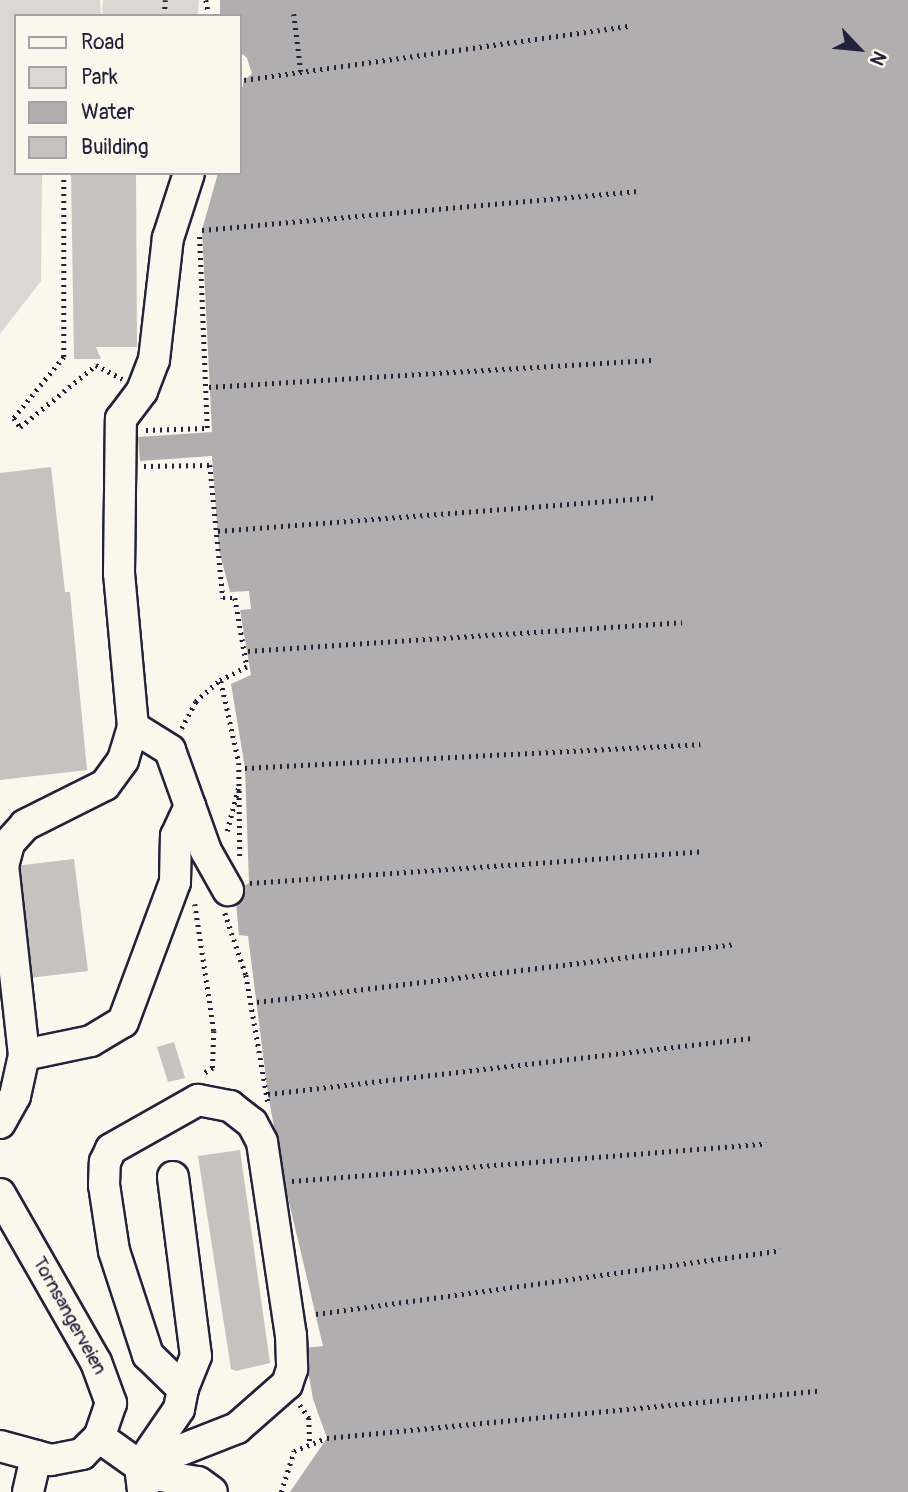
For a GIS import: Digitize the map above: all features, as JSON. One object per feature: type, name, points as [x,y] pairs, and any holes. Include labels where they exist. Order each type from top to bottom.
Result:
[{"type":"street","points":[[0,1123],[15,1096],[24,1055],[4,866],[9,843],[25,825],[105,785],[123,760],[134,727],[119,573],[121,419],[142,391],[154,360],[168,238],[188,175]]},
{"type":"street","points":[[134,727],[170,750],[206,851],[238,887]]},
{"type":"street","points":[[24,1055],[91,1041],[123,1022],[175,882],[176,836],[190,806]]},
{"type":"street","points":[[141,1479],[237,1428],[287,1384],[292,1369],[291,1335],[262,1142],[252,1123],[230,1105],[198,1100],[111,1149],[104,1185],[114,1251],[148,1355],[183,1389]]},
{"type":"street","points":[[141,1479],[179,1409],[183,1389],[196,1356],[173,1177]]},
{"type":"street","name":"Tornsangerveien","points":[[5,1204],[108,1385],[111,1404],[99,1437]]},
{"type":"street","points":[[0,1446],[36,1456],[69,1458],[91,1447],[99,1437],[141,1479]]},
{"type":"street","points":[[28,1492],[36,1456]]},
{"type":"street","points":[[141,1479],[160,1476],[198,1482],[212,1492]]},
{"type":"path","points":[[293,14],[301,72]]},
{"type":"path","points":[[244,80],[628,26]]},
{"type":"path","points":[[64,175],[64,357],[14,418],[20,427],[96,365],[142,391]]},
{"type":"path","points":[[202,230],[636,191]]},
{"type":"path","points":[[134,431],[207,428],[202,219]]},
{"type":"path","points":[[209,387],[655,360]]},
{"type":"path","points":[[135,466],[210,465],[223,598],[235,598],[247,667],[221,681],[196,702],[170,750]]},
{"type":"path","points":[[218,531],[656,497]]},
{"type":"path","points":[[248,650],[682,622]]},
{"type":"path","points":[[221,681],[241,782],[238,887]]},
{"type":"path","points":[[246,768],[700,744]]},
{"type":"path","points":[[206,851],[225,839],[241,782]]},
{"type":"path","points":[[269,1110],[246,975],[222,903],[238,887],[703,851]]},
{"type":"path","points":[[194,893],[214,1031],[213,1068],[200,1076]]},
{"type":"path","points":[[257,1002],[733,944]]},
{"type":"path","points":[[268,1094],[754,1038]]},
{"type":"path","points":[[284,1181],[767,1144]]},
{"type":"path","points":[[316,1314],[781,1250]]},
{"type":"path","points":[[287,1384],[309,1418],[310,1445]]},
{"type":"path","points":[[281,1492],[294,1451],[327,1438],[818,1391]]},
{"type":"green space","points":[[0,0],[100,0],[101,14],[14,14],[14,175],[42,175],[41,281],[0,334]]},
{"type":"green space","points":[[103,0],[199,0],[198,14],[102,14]]},
{"type":"water","points":[[220,0],[908,0],[908,1492],[290,1492],[327,1438],[313,1399],[304,1348],[323,1346],[284,1181],[268,1094],[248,936],[239,935],[235,891],[249,883],[245,768],[231,684],[251,675],[240,610],[251,609],[249,591],[230,592],[219,550],[212,456],[140,461],[138,437],[212,432],[202,230],[217,175],[242,175],[242,88],[244,80],[252,74],[247,58],[242,54],[242,14],[220,14]]},
{"type":"building","points":[[71,175],[136,175],[137,347],[96,347],[101,359],[74,359]]},
{"type":"building","points":[[51,467],[65,592],[70,592],[87,770],[0,780],[0,473]]},
{"type":"building","points":[[74,859],[88,971],[29,978],[15,866]]},
{"type":"building","points":[[174,1042],[185,1078],[168,1082],[157,1047]]},
{"type":"building","points":[[240,1150],[270,1363],[236,1371],[231,1369],[198,1156]]}]
